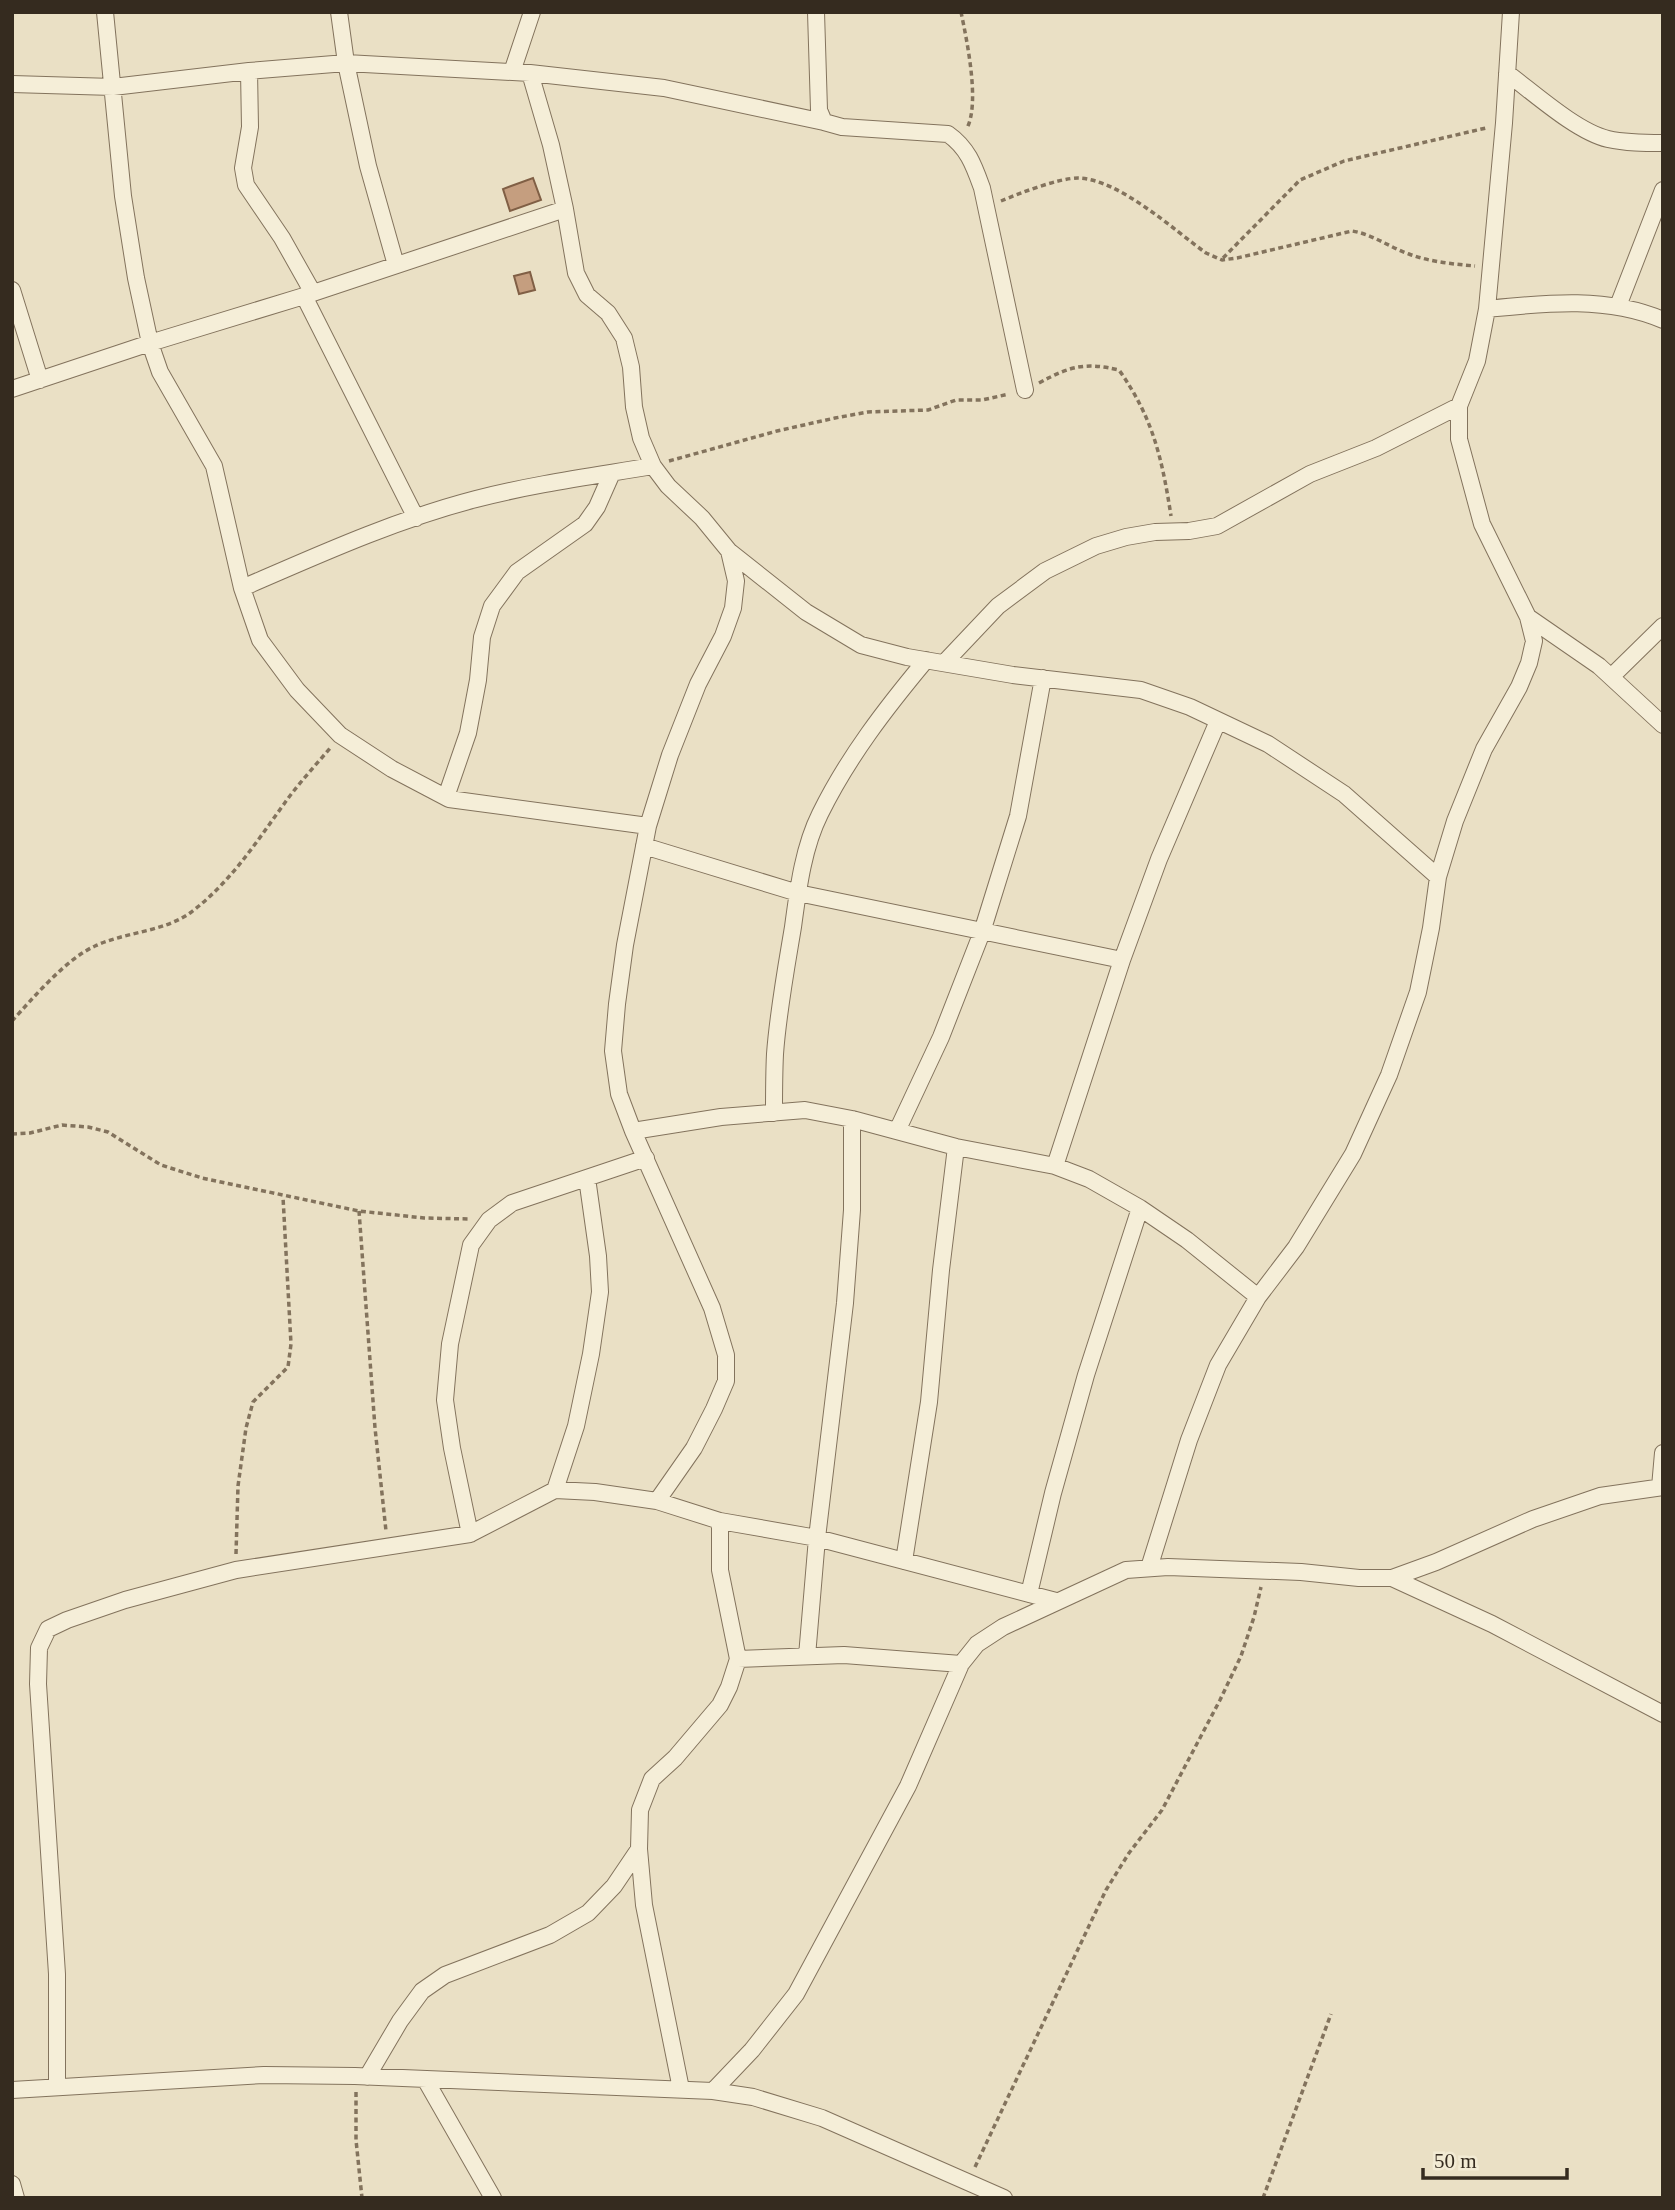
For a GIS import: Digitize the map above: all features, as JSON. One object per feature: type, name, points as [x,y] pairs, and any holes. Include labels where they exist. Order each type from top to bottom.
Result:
[{"type":"street","points":[[104,12],[123,196],[150,343],[160,372],[214,466],[242,588],[260,640],[297,690],[340,735],[392,769],[446,797],[648,826]]},
{"type":"street","points":[[339,12],[346,63],[368,166],[396,265]]},
{"type":"street","points":[[512,72],[532,12]]},
{"type":"street","points":[[817,12],[819,110],[824,122]]},
{"type":"street","points":[[1149,1568],[1189,1440],[1218,1365],[1258,1297],[1296,1247],[1353,1154],[1389,1075],[1418,992],[1438,877],[1455,821],[1484,749],[1519,687],[1529,663],[1534,641],[1528,617],[1482,524],[1459,439],[1460,406],[1478,361],[1487,309],[1511,12]]},
{"type":"street","points":[[12,84],[113,87],[346,63],[530,73],[664,88],[842,127],[947,134],[960,143],[972,161],[982,188],[1026,390]]},
{"type":"street","points":[[249,71],[250,127],[243,168],[246,185],[282,238],[416,518]]},
{"type":"street","points":[[530,73],[551,145],[576,273],[587,295],[608,313],[624,338],[641,438],[653,466],[668,486],[702,518],[729,551],[806,612],[861,645],[907,657],[1140,690],[1191,708],[1268,744],[1344,794],[1438,877]]},
{"type":"street","points":[[1507,73],[1581,127],[1605,138],[1629,143],[1663,143]]},
{"type":"street","points":[[1618,306],[1663,190]]},
{"type":"street","points":[[12,389],[150,343],[309,295],[565,209]]},
{"type":"street","points":[[12,290],[40,380]]},
{"type":"street","points":[[1487,309],[1552,302],[1618,306],[1663,320]]},
{"type":"street","points":[[945,663],[998,606],[1045,571],[1096,547],[1126,537],[1217,526],[1310,474],[1376,448],[1460,406]]},
{"type":"street","points":[[242,588],[324,552],[476,499],[653,466]]},
{"type":"street","points":[[446,797],[468,733],[478,680],[482,637],[492,606],[517,572],[584,524],[597,507],[612,473]]},
{"type":"street","points":[[657,1501],[694,1448],[714,1409],[726,1381],[726,1355],[712,1308],[619,1094],[613,1051],[625,945],[648,826],[670,755],[698,684],[723,636],[733,608],[736,581],[729,551]]},
{"type":"street","points":[[1528,617],[1599,666],[1663,725]]},
{"type":"street","points":[[1611,677],[1663,626]]},
{"type":"street","points":[[774,1113],[775,1054],[781,998],[798,893],[819,816],[857,748],[926,660]]},
{"type":"street","points":[[897,1131],[941,1037],[982,932],[1018,816],[1043,678]]},
{"type":"street","points":[[1055,1166],[1122,960],[1159,859],[1218,721]]},
{"type":"street","points":[[644,846],[798,893],[1122,960]]},
{"type":"street","points":[[633,1131],[721,1117],[805,1110],[852,1119],[956,1147],[1055,1166],[1089,1179],[1140,1208],[1187,1240],[1258,1297]]},
{"type":"street","points":[[807,1656],[817,1538],[845,1303],[852,1210],[852,1119]]},
{"type":"street","points":[[904,1561],[929,1402],[956,1147]]},
{"type":"street","points":[[470,1534],[445,1400],[450,1344],[471,1245],[489,1220],[512,1203],[646,1158]]},
{"type":"street","points":[[555,1490],[576,1426],[592,1354],[600,1292],[587,1178]]},
{"type":"street","points":[[1029,1594],[1053,1493],[1086,1375],[1140,1208]]},
{"type":"street","points":[[713,2091],[752,2050],[796,1994],[908,1786],[961,1664],[977,1644],[1003,1627],[1126,1570],[1149,1568],[1265,1571],[1392,1578],[1436,1562],[1533,1518],[1601,1496],[1662,1487],[1663,1453]]},
{"type":"street","points":[[57,2087],[57,1974],[38,1684],[39,1648],[48,1629],[125,1600],[236,1570],[470,1534],[555,1490],[595,1492],[657,1501],[720,1521],[817,1538],[1056,1601]]},
{"type":"street","points":[[681,2090],[644,1905],[639,1849],[640,1810],[652,1779],[675,1758],[720,1705],[738,1659],[720,1570],[720,1521]]},
{"type":"street","points":[[1392,1578],[1586,1671],[1663,1714]]},
{"type":"street","points":[[738,1659],[845,1655],[961,1664]]},
{"type":"street","points":[[361,2076],[422,1991],[444,1975],[550,1935],[588,1913],[614,1885],[639,1849]]},
{"type":"street","points":[[12,2090],[264,2075],[361,2076],[713,2091],[753,2097],[822,2118],[1004,2198]]},
{"type":"street","points":[[425,2079],[494,2198]]},
{"type":"street","points":[[12,2184],[16,2198]]},
{"type":"path","points":[[960,143],[972,119],[971,73],[961,12]]},
{"type":"path","points":[[1222,260],[1300,180],[1321,169],[1344,161],[1504,124]]},
{"type":"path","points":[[986,207],[1018,194],[1077,178],[1099,181],[1121,192],[1206,253],[1222,260],[1352,231],[1363,233],[1410,255],[1448,264],[1491,268]]},
{"type":"path","points":[[653,466],[777,431],[835,418],[868,412],[928,410],[956,400],[982,400],[1026,390],[1074,367],[1096,365],[1119,370],[1137,395],[1154,434],[1164,471],[1173,531]]},
{"type":"path","points":[[12,1021],[64,968],[93,946],[155,928],[188,914],[217,890],[250,853],[285,803],[340,735]]},
{"type":"path","points":[[12,1134],[30,1133],[62,1125],[108,1132],[160,1164],[202,1178],[359,1211],[424,1218],[489,1220]]},
{"type":"path","points":[[236,1570],[238,1486],[246,1428],[253,1402],[288,1367],[290,1355],[283,1196]]},
{"type":"path","points":[[359,1211],[375,1428],[388,1547]]},
{"type":"path","points":[[968,2182],[1106,1890],[1129,1853],[1162,1810],[1241,1656],[1265,1571]]},
{"type":"path","points":[[1263,2198],[1331,2014]]},
{"type":"path","points":[[361,2076],[356,2140],[362,2198]]},
{"type":"building","points":[[533,178],[541,200],[510,211],[503,189]]},
{"type":"building","points":[[530,272],[535,290],[519,294],[514,276]]}]
